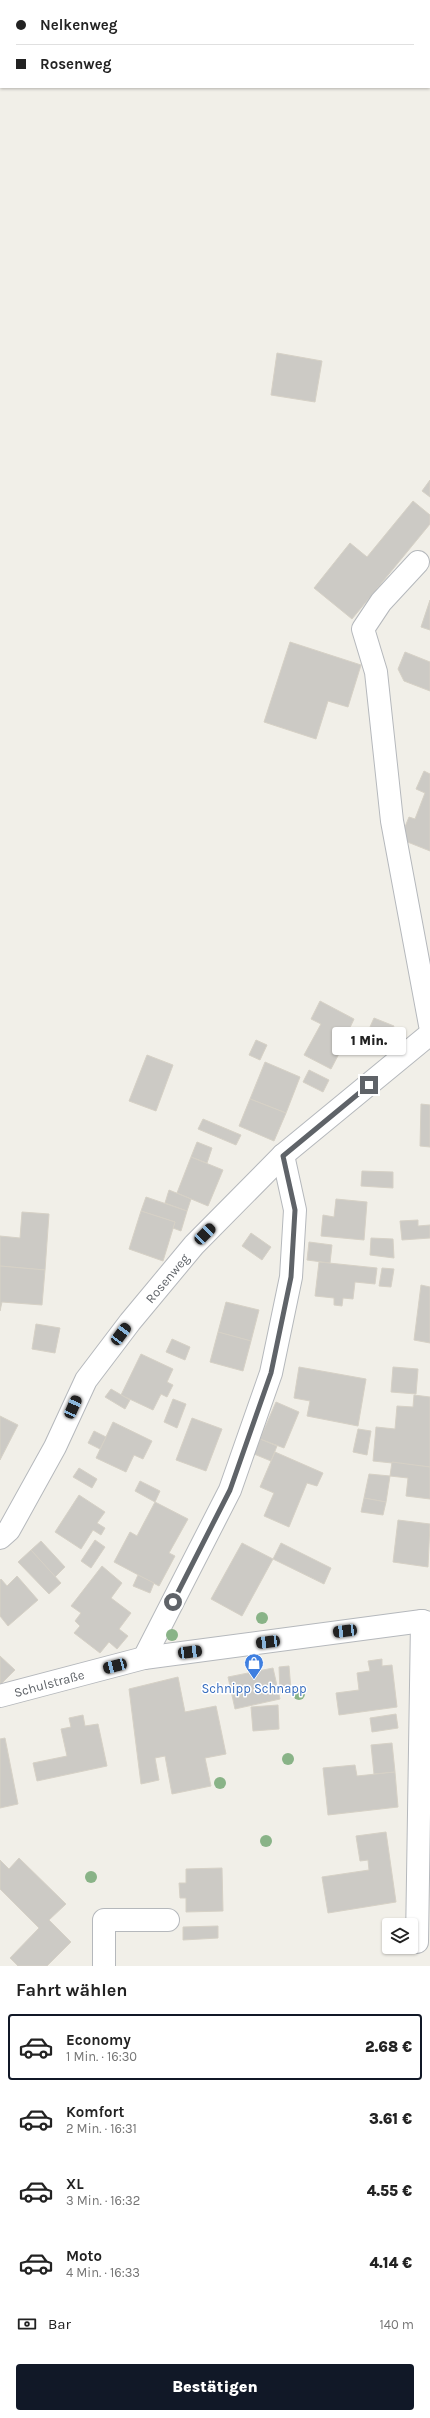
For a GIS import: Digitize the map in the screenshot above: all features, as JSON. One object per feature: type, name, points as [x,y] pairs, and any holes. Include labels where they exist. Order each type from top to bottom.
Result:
[{"type":"street","points":[[418,562],[382,602],[362,629],[376,672],[392,821],[430,1025]]},
{"type":"street","name":"Rosenweg","points":[[0,1538],[9,1530],[55,1447],[86,1380],[130,1322],[194,1245],[283,1156],[430,1034]]},
{"type":"street","points":[[144,1658],[230,1490],[271,1373],[291,1277],[295,1210],[283,1156]]},
{"type":"street","points":[[418,1918],[426,1622]]},
{"type":"street","name":"Schulstraße","points":[[0,1696],[144,1658],[426,1622]]},
{"type":"street","points":[[104,1966],[104,1920],[168,1920]]},
{"type":"building","points":[[277,353],[322,361],[315,402],[271,395]]},
{"type":"building","points":[[430,480],[430,497],[422,491]]},
{"type":"building","points":[[413,501],[430,515],[430,524],[352,619],[314,588],[350,543],[367,557]]},
{"type":"building","points":[[430,600],[430,630],[421,627]]},
{"type":"building","points":[[290,642],[361,665],[348,707],[328,701],[316,739],[264,722]]},
{"type":"building","points":[[405,652],[430,662],[430,691],[404,681],[398,669]]},
{"type":"building","points":[[424,771],[430,774],[430,851],[400,839],[409,817],[415,819],[425,793],[416,789]]},
{"type":"building","points":[[320,1001],[354,1019],[348,1032],[357,1036],[350,1050],[343,1046],[331,1069],[304,1055],[321,1024],[311,1019]]},
{"type":"building","points":[[374,1018],[394,1026],[385,1047],[365,1038]]},
{"type":"building","points":[[256,1040],[267,1045],[260,1060],[249,1055]]},
{"type":"building","points":[[147,1055],[173,1065],[156,1111],[129,1101]]},
{"type":"building","points":[[265,1062],[300,1077],[286,1113],[250,1099]]},
{"type":"building","points":[[309,1070],[329,1080],[323,1092],[303,1082]]},
{"type":"building","points":[[250,1099],[286,1113],[274,1141],[239,1126]]},
{"type":"building","points":[[421,1104],[430,1105],[430,1147],[420,1146]]},
{"type":"building","points":[[203,1119],[241,1135],[236,1145],[198,1129]]},
{"type":"building","points":[[197,1142],[212,1148],[207,1163],[191,1157]]},
{"type":"building","points":[[191,1157],[223,1170],[208,1206],[177,1193]]},
{"type":"building","points":[[362,1171],[393,1172],[393,1188],[361,1186]]},
{"type":"building","points":[[169,1190],[191,1199],[187,1211],[165,1203]]},
{"type":"building","points":[[146,1197],[187,1211],[181,1231],[173,1228],[175,1222],[141,1211]]},
{"type":"building","points":[[336,1199],[367,1202],[364,1240],[321,1236],[323,1215],[334,1217]]},
{"type":"building","points":[[141,1211],[175,1222],[163,1261],[129,1249]]},
{"type":"building","points":[[22,1212],[49,1214],[45,1270],[0,1266],[0,1236],[20,1238]]},
{"type":"building","points":[[418,1220],[418,1226],[430,1225],[430,1238],[402,1240],[400,1221]]},
{"type":"building","points":[[251,1233],[271,1247],[262,1260],[242,1246]]},
{"type":"building","points":[[371,1238],[393,1239],[394,1258],[370,1255]]},
{"type":"building","points":[[309,1242],[332,1245],[330,1263],[307,1260]]},
{"type":"building","points":[[319,1262],[377,1268],[375,1284],[355,1282],[353,1299],[343,1298],[342,1306],[334,1305],[334,1298],[315,1296]]},
{"type":"building","points":[[0,1266],[45,1270],[42,1305],[2,1302],[0,1311]]},
{"type":"building","points":[[382,1268],[394,1269],[391,1287],[379,1286]]},
{"type":"building","points":[[421,1285],[430,1287],[430,1343],[414,1340]]},
{"type":"building","points":[[226,1302],[259,1310],[251,1341],[218,1332]]},
{"type":"building","points":[[36,1324],[60,1328],[55,1353],[32,1349]]},
{"type":"building","points":[[218,1332],[251,1341],[243,1371],[210,1362]]},
{"type":"building","points":[[172,1339],[190,1347],[185,1360],[166,1352]]},
{"type":"building","points":[[141,1354],[173,1369],[167,1382],[173,1385],[167,1397],[161,1394],[153,1410],[121,1395]]},
{"type":"building","points":[[299,1367],[366,1379],[358,1426],[307,1416],[310,1401],[294,1398]]},
{"type":"building","points":[[393,1367],[418,1369],[416,1394],[391,1392]]},
{"type":"building","points":[[111,1389],[130,1400],[125,1409],[105,1397]]},
{"type":"building","points":[[414,1395],[430,1397],[430,1467],[373,1461],[376,1427],[395,1429],[397,1406],[413,1407]]},
{"type":"building","points":[[173,1399],[186,1404],[177,1428],[164,1422]]},
{"type":"building","points":[[276,1402],[299,1412],[284,1448],[260,1439]]},
{"type":"building","points":[[0,1416],[18,1425],[0,1460]]},
{"type":"building","points":[[192,1418],[222,1429],[206,1471],[176,1460]]},
{"type":"building","points":[[113,1422],[152,1441],[143,1459],[134,1455],[126,1472],[96,1458]]},
{"type":"building","points":[[358,1429],[371,1431],[367,1455],[353,1452]]},
{"type":"building","points":[[94,1431],[106,1437],[100,1449],[88,1443]]},
{"type":"building","points":[[260,1439],[277,1446],[271,1461],[254,1454]]},
{"type":"building","points":[[275,1452],[323,1473],[317,1486],[307,1483],[289,1527],[264,1516],[274,1493],[260,1487]]},
{"type":"building","points":[[392,1462],[430,1467],[430,1499],[406,1496],[408,1478],[390,1476]]},
{"type":"building","points":[[79,1468],[97,1479],[92,1488],[73,1477]]},
{"type":"building","points":[[369,1474],[390,1476],[386,1502],[364,1498]]},
{"type":"building","points":[[140,1481],[160,1491],[155,1502],[135,1491]]},
{"type":"building","points":[[79,1495],[105,1512],[97,1523],[105,1528],[101,1535],[93,1530],[81,1549],[55,1532]]},
{"type":"building","points":[[364,1498],[386,1502],[383,1515],[361,1512]]},
{"type":"building","points":[[155,1502],[188,1519],[169,1553],[175,1556],[159,1586],[114,1562],[130,1532],[137,1536]]},
{"type":"building","points":[[398,1520],[430,1524],[428,1567],[393,1562]]},
{"type":"building","points":[[95,1540],[105,1547],[91,1568],[81,1561]]},
{"type":"building","points":[[41,1541],[65,1567],[55,1577],[31,1550]]},
{"type":"building","points":[[242,1543],[273,1559],[242,1616],[211,1599]]},
{"type":"building","points":[[281,1543],[331,1568],[324,1584],[273,1559]]},
{"type":"building","points":[[31,1550],[61,1583],[49,1594],[18,1562]]},
{"type":"building","points":[[102,1566],[122,1583],[111,1598],[131,1613],[119,1629],[128,1636],[117,1649],[109,1642],[100,1653],[74,1633],[80,1626],[75,1621],[81,1613],[71,1606]]},
{"type":"building","points":[[138,1575],[154,1583],[150,1593],[133,1586]]},
{"type":"building","points":[[17,1576],[38,1600],[8,1626],[0,1616],[0,1580],[1,1579],[7,1586]]},
{"type":"building","points":[[0,1656],[15,1670],[0,1685]]},
{"type":"building","points":[[382,1659],[382,1666],[392,1665],[397,1707],[339,1715],[336,1693],[359,1690],[357,1673],[370,1671],[368,1661]]},
{"type":"building","points":[[289,1666],[291,1690],[280,1691],[279,1667]]},
{"type":"building","points":[[273,1668],[280,1699],[235,1709],[228,1677]]},
{"type":"building","points":[[178,1677],[185,1712],[216,1706],[226,1754],[205,1758],[211,1786],[172,1794],[165,1756],[155,1758],[159,1780],[141,1784],[129,1689]]},
{"type":"building","points":[[278,1705],[279,1729],[253,1731],[251,1707]]},
{"type":"building","points":[[396,1714],[398,1728],[372,1732],[370,1718]]},
{"type":"building","points":[[83,1715],[85,1726],[98,1724],[107,1766],[37,1781],[33,1763],[67,1756],[61,1729],[71,1727],[69,1718]]},
{"type":"building","points":[[5,1738],[18,1804],[0,1808],[0,1739]]},
{"type":"building","points":[[392,1743],[395,1772],[374,1774],[371,1745]]},
{"type":"building","points":[[355,1765],[357,1776],[395,1772],[398,1807],[328,1815],[323,1768]]},
{"type":"building","points":[[386,1832],[396,1902],[328,1913],[322,1877],[369,1870],[368,1860],[360,1861],[356,1836]]},
{"type":"building","points":[[19,1858],[66,1904],[49,1920],[71,1942],[47,1966],[18,1966],[10,1958],[39,1928],[0,1889],[0,1860],[9,1869]]},
{"type":"building","points":[[222,1868],[223,1911],[186,1912],[186,1898],[180,1898],[179,1883],[186,1883],[186,1869]]},
{"type":"building","points":[[218,1926],[218,1938],[183,1940],[183,1927]]},
{"type":"place","name":"Schnipp Schnapp","points":[[254,1680]]},
{"type":"route","points":[[173,1602],[230,1490],[271,1373],[291,1277],[295,1210],[283,1156],[369,1085]]}]
